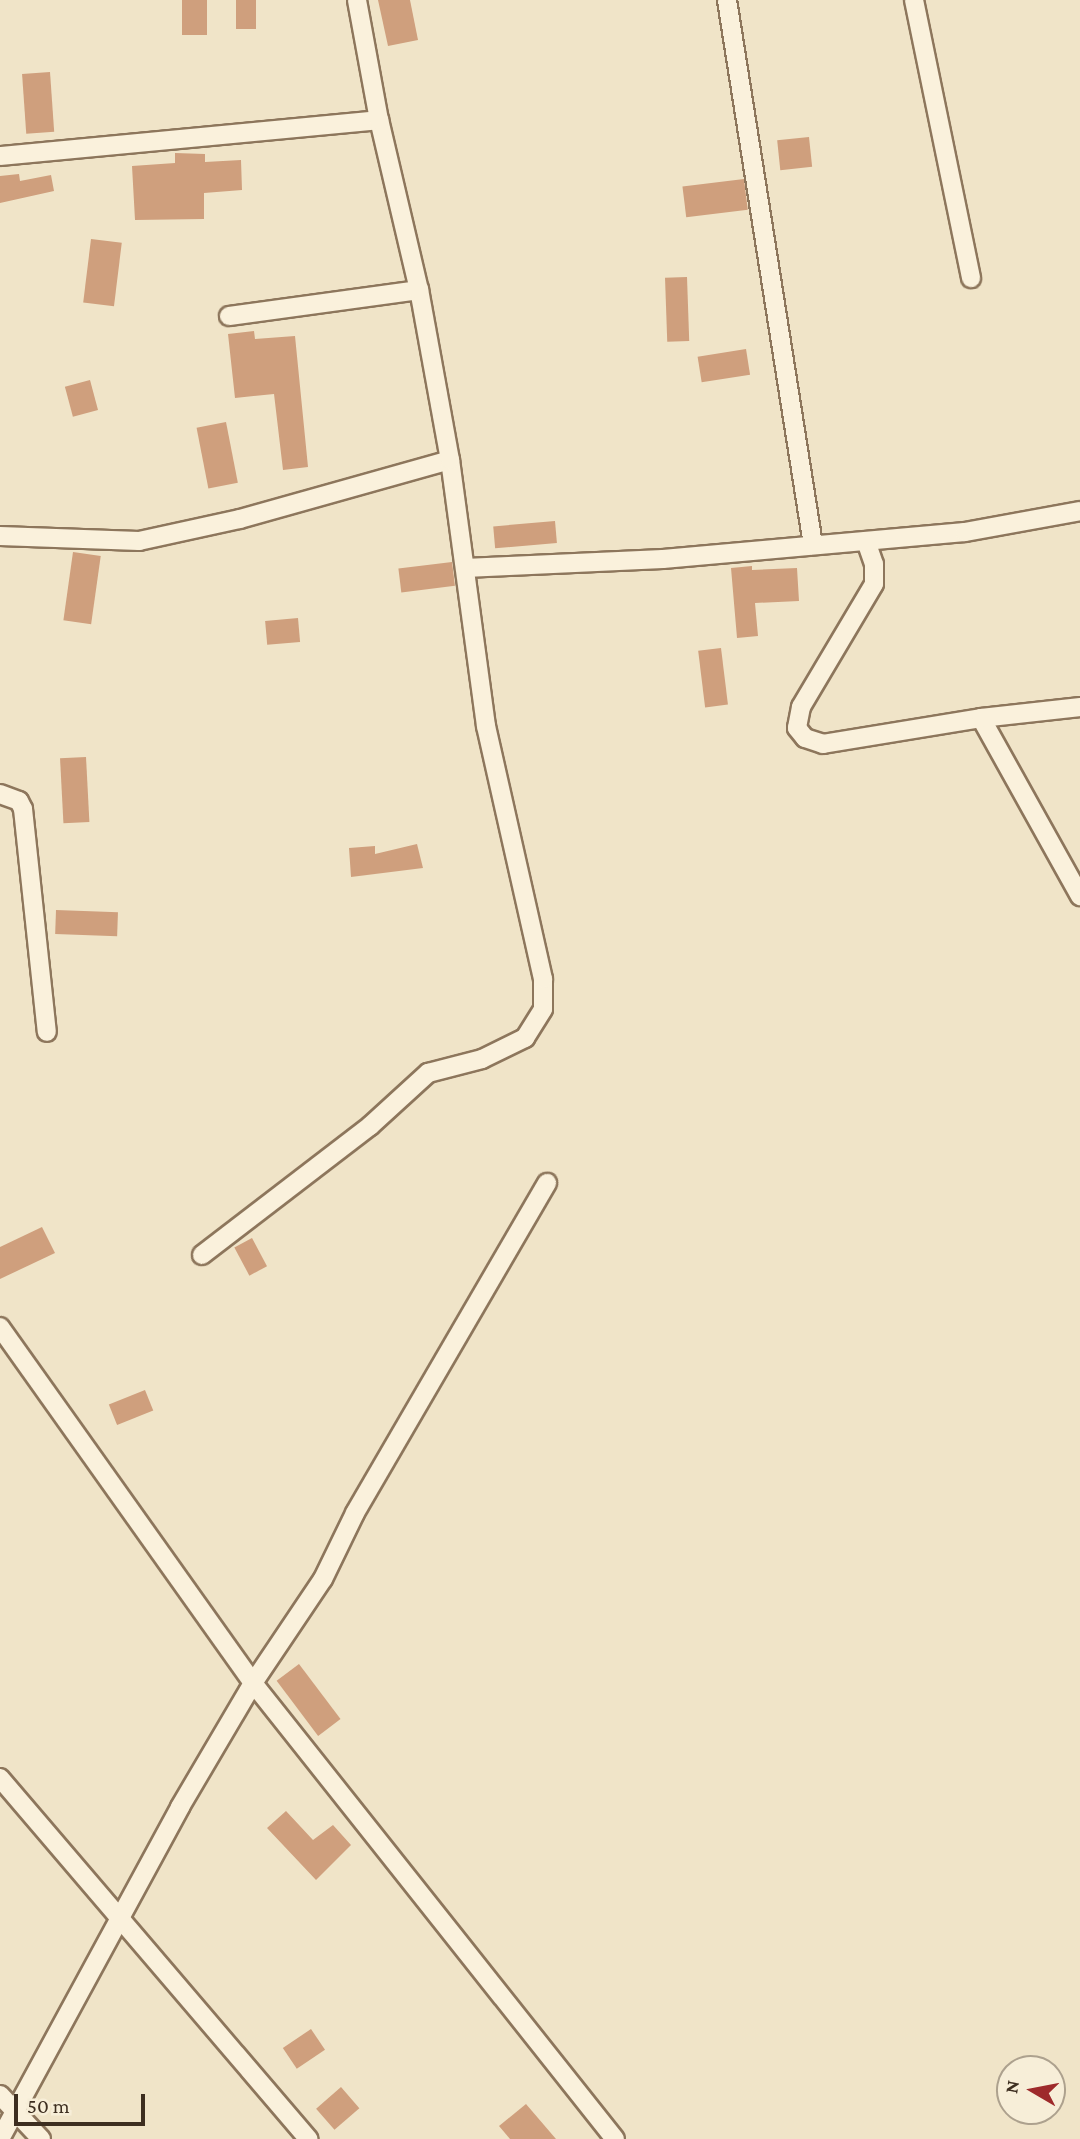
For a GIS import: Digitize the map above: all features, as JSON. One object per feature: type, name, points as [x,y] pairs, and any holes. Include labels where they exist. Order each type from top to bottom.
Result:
[{"type":"street","points":[[202,1255],[370,1126],[428,1073],[482,1059],[525,1038],[543,1009],[543,979],[486,726],[450,460],[419,290],[379,120],[357,0]]},
{"type":"street","points":[[727,0],[813,545]]},
{"type":"street","points":[[914,0],[971,278]]},
{"type":"street","points":[[0,156],[379,120]]},
{"type":"street","points":[[229,316],[419,290]]},
{"type":"street","points":[[0,536],[139,541],[240,519],[450,460]]},
{"type":"street","points":[[465,568],[663,559],[965,532],[1080,511]]},
{"type":"street","points":[[866,541],[874,564],[874,584],[801,707],[797,727],[805,738],[823,744],[981,718],[1080,707]]},
{"type":"street","points":[[981,718],[1080,896]]},
{"type":"street","points":[[0,794],[19,801],[23,809],[47,1032]]},
{"type":"street","points":[[0,2139],[253,1683],[323,1579],[355,1514],[547,1183]]},
{"type":"street","points":[[0,1327],[253,1683],[615,2139]]},
{"type":"street","points":[[0,1778],[308,2139]]},
{"type":"street","points":[[0,2095],[41,2139]]},
{"type":"building","points":[[182,0],[207,0],[207,35],[182,35]]},
{"type":"building","points":[[236,0],[256,0],[256,29],[236,29]]},
{"type":"building","points":[[378,0],[410,0],[418,40],[388,46]]},
{"type":"building","points":[[50,72],[54,132],[26,134],[22,74]]},
{"type":"building","points":[[809,137],[812,167],[780,170],[777,140]]},
{"type":"building","points":[[175,153],[205,154],[205,162],[241,160],[242,190],[204,193],[204,219],[135,220],[132,166],[175,163]]},
{"type":"building","points":[[19,174],[20,181],[51,175],[54,191],[0,203],[0,176]]},
{"type":"building","points":[[744,179],[748,210],[686,217],[682,187]]},
{"type":"building","points":[[91,239],[122,243],[114,306],[83,303]]},
{"type":"building","points":[[687,277],[689,341],[667,342],[665,278]]},
{"type":"building","points":[[254,331],[255,339],[295,336],[308,467],[283,470],[274,394],[235,398],[228,334]]},
{"type":"building","points":[[746,349],[750,375],[702,382],[698,357]]},
{"type":"building","points":[[90,380],[98,410],[73,417],[65,387]]},
{"type":"building","points":[[226,422],[238,483],[208,489],[197,428]]},
{"type":"building","points":[[555,521],[557,543],[495,548],[493,526]]},
{"type":"building","points":[[73,552],[101,556],[91,624],[63,620]]},
{"type":"building","points":[[452,562],[455,586],[401,592],[398,569]]},
{"type":"building","points":[[752,566],[752,570],[797,568],[799,601],[755,603],[758,636],[737,638],[731,568]]},
{"type":"building","points":[[298,618],[300,642],[267,645],[265,621]]},
{"type":"building","points":[[721,648],[728,705],[705,707],[698,651]]},
{"type":"building","points":[[86,757],[89,822],[63,823],[60,758]]},
{"type":"building","points":[[417,844],[423,868],[351,877],[349,848],[375,846],[375,854]]},
{"type":"building","points":[[56,910],[118,912],[117,936],[55,934]]},
{"type":"building","points":[[42,1227],[55,1253],[0,1279],[0,1247]]},
{"type":"building","points":[[252,1238],[267,1266],[249,1276],[234,1247]]},
{"type":"building","points":[[145,1390],[153,1410],[117,1425],[109,1405]]},
{"type":"building","points":[[299,1664],[341,1719],[318,1736],[277,1681]]},
{"type":"building","points":[[286,1811],[313,1840],[333,1825],[351,1845],[316,1880],[267,1828]]},
{"type":"building","points":[[311,2029],[325,2050],[297,2069],[283,2048]]},
{"type":"building","points":[[341,2087],[359,2108],[334,2130],[316,2109]]},
{"type":"building","points":[[526,2104],[556,2139],[510,2139],[499,2126]]}]
